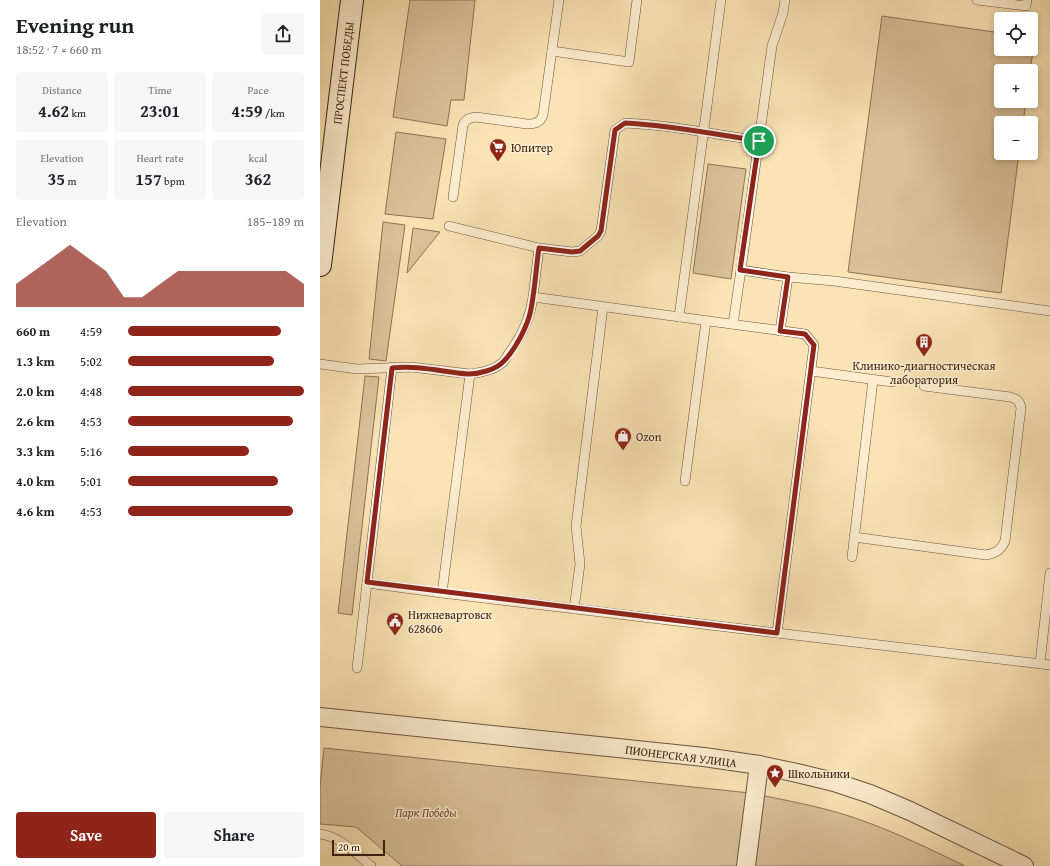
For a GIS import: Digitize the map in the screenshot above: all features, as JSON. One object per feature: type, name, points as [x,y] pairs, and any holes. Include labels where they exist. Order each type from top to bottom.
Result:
[{"type":"main road","name":"ПРОСПЕКТ ПОБЕДЫ","points":[[320,265],[325,183],[352,0]]},
{"type":"street","name":"ПИОНЕРСКАЯ УЛИЦА","points":[[320,717],[704,757],[759,765],[834,782],[870,794],[910,811],[1024,866]]},
{"type":"street","points":[[746,866],[759,765]]},
{"type":"lane","points":[[453,197],[463,125],[465,121],[476,117],[527,124],[534,124],[540,121],[543,115],[559,0]]},
{"type":"lane","points":[[552,51],[629,62],[637,0]]},
{"type":"lane","points":[[679,317],[721,0]]},
{"type":"lane","points":[[733,324],[772,46],[783,13],[785,0]]},
{"type":"lane","points":[[977,0],[1026,6],[1026,0]]},
{"type":"lane","points":[[449,226],[539,248],[572,252],[580,251],[598,236],[601,231],[615,130],[625,123],[703,132],[759,141]]},
{"type":"lane","points":[[320,364],[357,369],[411,367],[470,374],[483,372],[502,363],[516,344],[525,327],[531,310],[539,248]]},
{"type":"lane","points":[[740,270],[788,277],[834,281],[1050,311]]},
{"type":"lane","points":[[780,331],[788,277]]},
{"type":"lane","points":[[533,297],[805,334],[814,345],[777,633]]},
{"type":"lane","points":[[574,609],[580,564],[576,526],[603,307]]},
{"type":"lane","points":[[685,481],[706,321]]},
{"type":"lane","points":[[357,668],[392,368]]},
{"type":"lane","points":[[811,371],[892,382]]},
{"type":"lane","points":[[442,593],[470,374]]},
{"type":"lane","points":[[852,557],[873,380]]},
{"type":"lane","points":[[854,537],[986,555],[994,554],[1001,548],[1005,540],[1021,408],[1020,403],[1016,399],[1010,397],[924,386]]},
{"type":"lane","points":[[1040,663],[1050,573]]},
{"type":"lane","points":[[367,582],[442,593],[1050,665]]},
{"type":"lane","points":[[320,834],[335,838],[371,866]]},
{"type":"green space","points":[[410,0],[475,0],[464,100],[451,100],[447,126],[393,117]]},
{"type":"green space","points":[[882,16],[994,32],[994,56],[1032,56],[1031,64],[994,64],[994,108],[1025,108],[1024,116],[994,116],[994,160],[1018,160],[1001,293],[848,272]]},
{"type":"green space","points":[[396,132],[446,139],[433,219],[385,214]]},
{"type":"green space","points":[[708,164],[746,169],[731,279],[693,273]]},
{"type":"green space","points":[[383,222],[405,225],[386,361],[369,359]]},
{"type":"green space","points":[[413,228],[440,232],[407,273]]},
{"type":"green space","points":[[365,376],[379,377],[352,615],[338,613]]},
{"type":"green space","name":"Парк Победы","points":[[324,748],[750,793],[814,806],[867,822],[895,833],[965,866],[402,866],[356,827],[320,824],[320,786]]},
{"type":"place","name":"Юпитер","points":[[498,162]]},
{"type":"place","name":"Клинико-диагностическая лаборатория","points":[[924,357]]},
{"type":"place","name":"Ozon","points":[[623,451]]},
{"type":"place","name":"Нижневартовск 628606","points":[[395,636]]},
{"type":"place","name":"Школьники","points":[[775,788]]},
{"type":"route","points":[[625,123],[703,132],[759,141],[740,270],[788,277],[780,331],[805,334],[814,345],[777,633],[442,593],[367,582],[392,368],[403,366],[470,374],[483,372],[502,363],[516,344],[525,327],[531,310],[539,248],[572,252],[580,251],[598,236],[601,231],[615,130],[625,123]]}]
